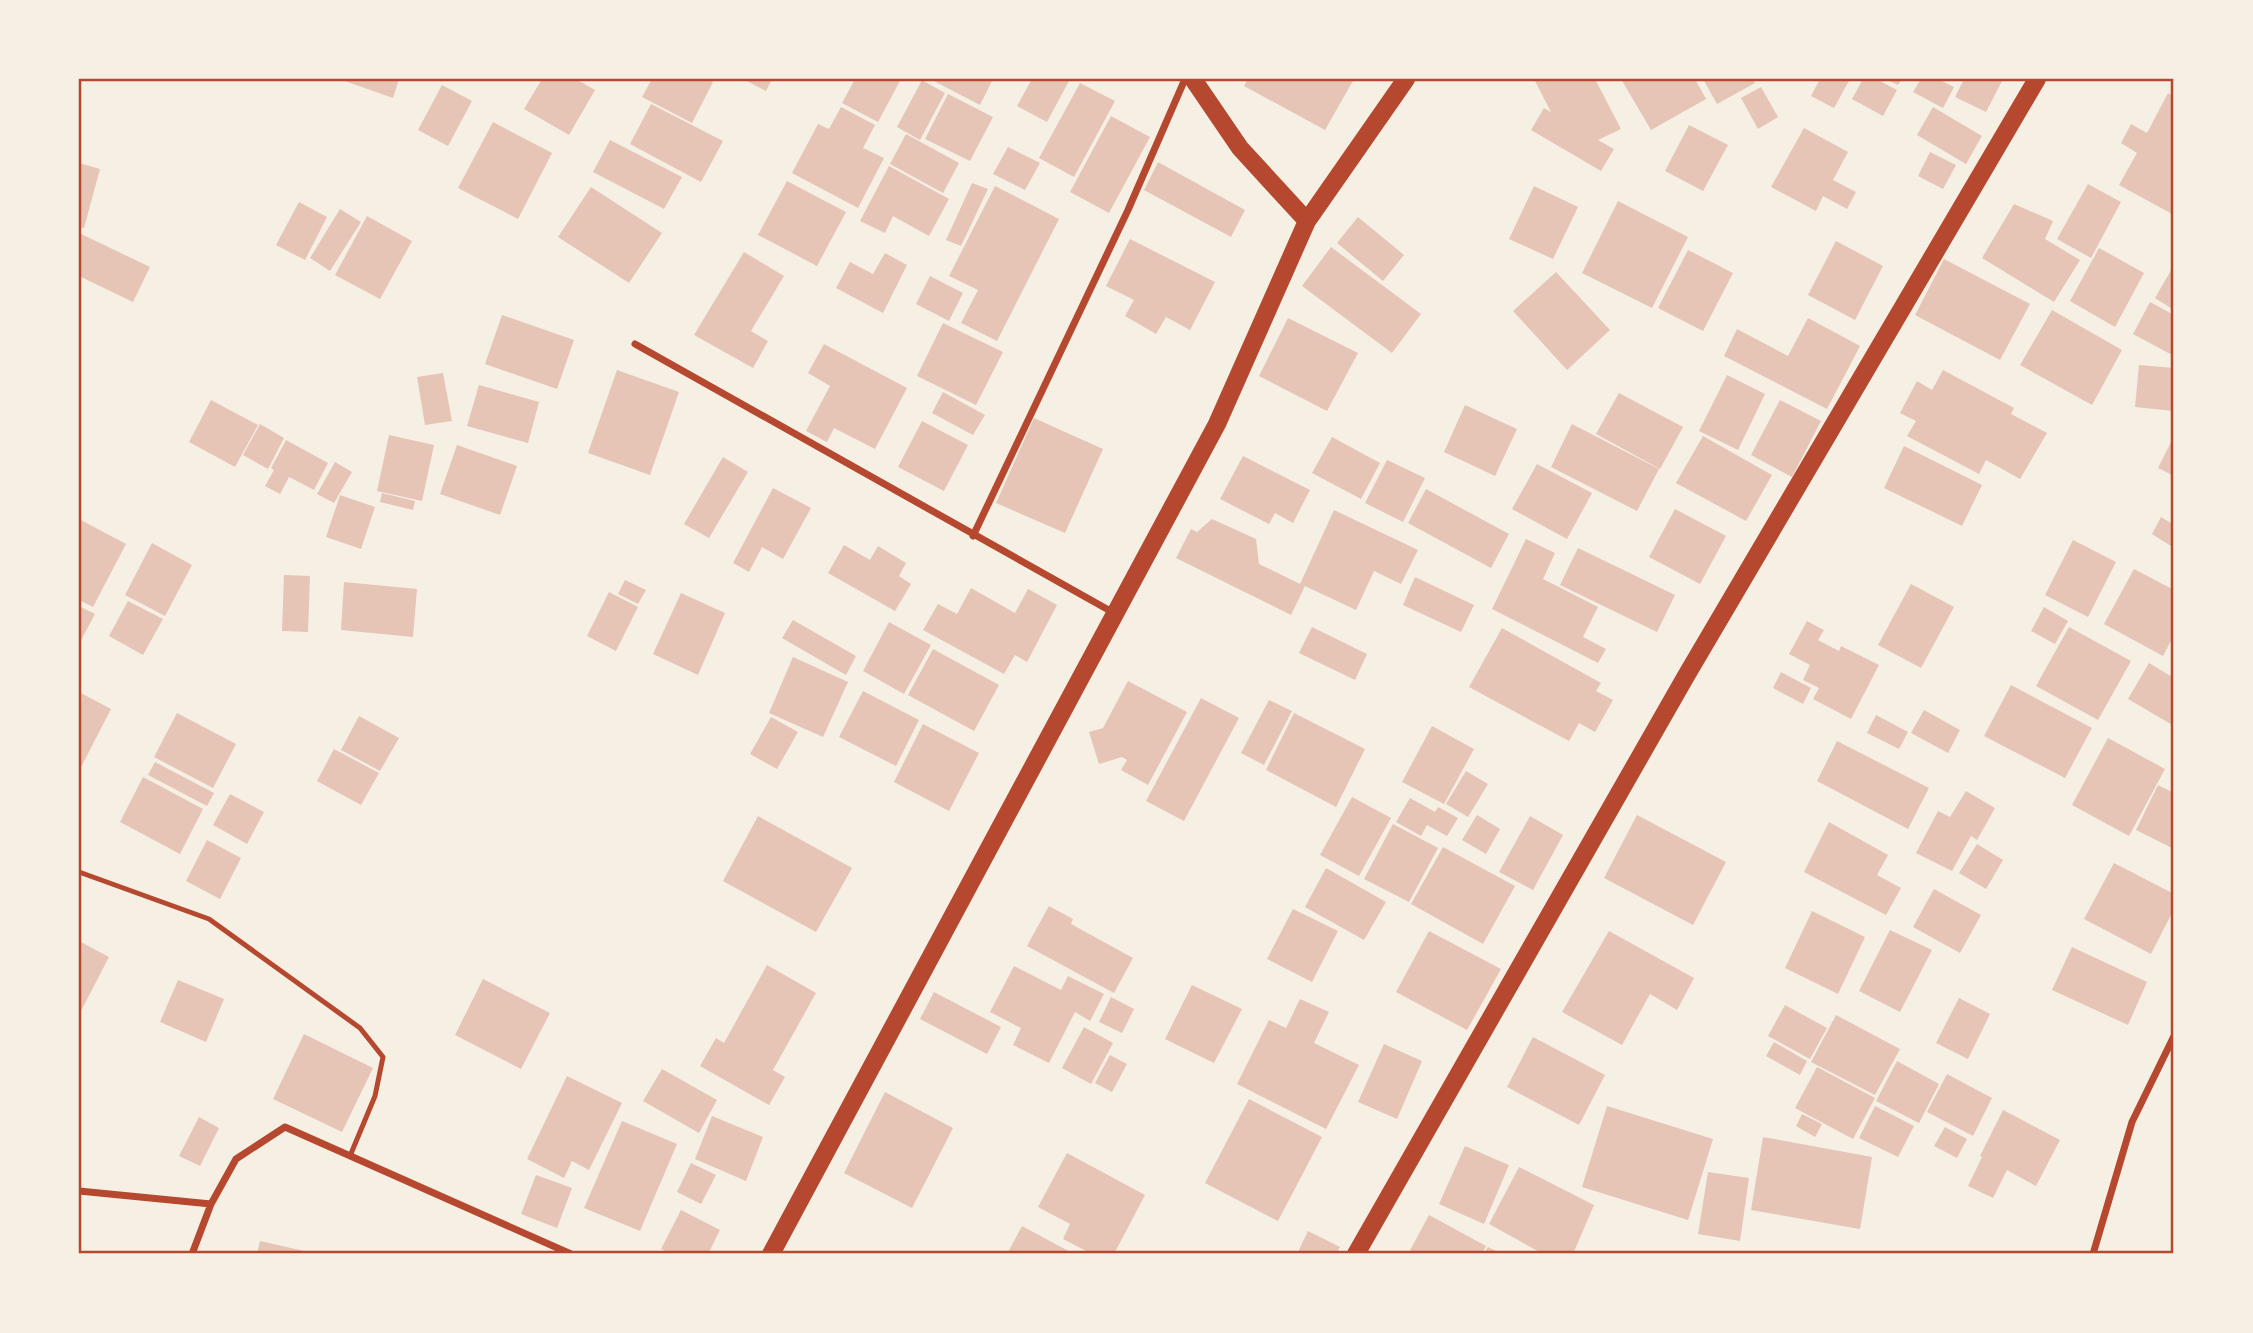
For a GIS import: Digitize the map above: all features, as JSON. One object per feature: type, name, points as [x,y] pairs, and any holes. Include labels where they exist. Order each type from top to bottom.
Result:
[{"type":"main road","points":[[1193,79],[1240,148],[1307,221]]},
{"type":"main road","points":[[771,1254],[1217,424],[1307,221],[1406,79]]},
{"type":"main road","points":[[1356,1254],[1686,676],[2036,79]]},
{"type":"street","points":[[973,536],[1128,210],[1185,79]]},
{"type":"street","points":[[635,344],[1115,614]]},
{"type":"street","points":[[2093,1254],[2132,1122],[2174,1036]]},
{"type":"street","points":[[192,1254],[211,1204],[236,1159],[285,1127],[571,1254]]},
{"type":"street","points":[[79,1191],[211,1204]]},
{"type":"lane","points":[[79,872],[209,919],[360,1028],[383,1057],[375,1096],[350,1156]]},
{"type":"building","points":[[339,79],[399,79],[393,98]]},
{"type":"building","points":[[542,79],[576,79],[595,90],[569,135],[524,109]]},
{"type":"building","points":[[652,79],[707,79],[713,82],[692,123],[642,97]]},
{"type":"building","points":[[743,79],[772,79],[766,91]]},
{"type":"building","points":[[855,79],[901,79],[878,122],[842,103]]},
{"type":"building","points":[[930,79],[993,79],[980,105]]},
{"type":"building","points":[[1032,79],[1070,79],[1047,122],[1017,106]]},
{"type":"building","points":[[1248,79],[1354,79],[1325,130],[1244,86]]},
{"type":"building","points":[[1534,79],[1595,79],[1621,129],[1598,140],[1614,149],[1601,171],[1531,130],[1544,108],[1551,112]]},
{"type":"building","points":[[1621,79],[1695,79],[1706,99],[1651,130]]},
{"type":"building","points":[[1703,79],[1753,79],[1755,83],[1717,104]]},
{"type":"building","points":[[1820,79],[1850,79],[1834,108],[1811,96]]},
{"type":"building","points":[[1863,79],[1876,79],[1897,90],[1883,116],[1852,99]]},
{"type":"building","points":[[1885,79],[1902,79],[1898,85]]},
{"type":"building","points":[[1921,79],[1938,79],[1954,87],[1943,108],[1913,92]]},
{"type":"building","points":[[1964,79],[2003,79],[1986,112],[1955,97]]},
{"type":"building","points":[[922,80],[945,93],[920,140],[897,127]]},
{"type":"building","points":[[1080,83],[1115,101],[1074,177],[1039,158]]},
{"type":"building","points":[[442,85],[472,101],[448,146],[418,130]]},
{"type":"building","points":[[1761,87],[1778,117],[1758,129],[1741,98]]},
{"type":"building","points":[[2168,93],[2174,97],[2174,215],[2119,185],[2137,153],[2121,143],[2131,124],[2147,133]]},
{"type":"building","points":[[948,94],[993,117],[970,161],[925,139]]},
{"type":"building","points":[[651,104],[723,141],[701,182],[630,144]]},
{"type":"building","points":[[841,107],[875,125],[863,148],[884,158],[858,208],[792,173],[818,124],[829,129]]},
{"type":"building","points":[[1933,107],[1982,136],[1966,164],[1917,135]]},
{"type":"building","points":[[1111,116],[1150,137],[1109,213],[1070,192]]},
{"type":"building","points":[[493,122],[552,153],[518,219],[458,188]]},
{"type":"building","points":[[1689,125],[1728,145],[1703,191],[1665,171]]},
{"type":"building","points":[[1804,128],[1848,152],[1833,180],[1856,192],[1847,209],[1823,196],[1816,211],[1771,187]]},
{"type":"building","points":[[906,134],[959,163],[943,193],[890,164]]},
{"type":"building","points":[[610,140],[682,177],[664,209],[593,172]]},
{"type":"building","points":[[1008,147],[1040,163],[1025,190],[993,174]]},
{"type":"building","points":[[1930,152],[1956,165],[1943,189],[1918,176]]},
{"type":"building","points":[[1158,162],[1245,210],[1231,237],[1144,190]]},
{"type":"building","points":[[79,163],[100,169],[84,228],[79,227]]},
{"type":"building","points":[[889,166],[949,199],[929,236],[893,216],[885,233],[860,221]]},
{"type":"building","points":[[787,181],[846,212],[817,266],[758,235]]},
{"type":"building","points":[[972,183],[988,189],[961,246],[946,240]]},
{"type":"building","points":[[2088,184],[2121,202],[2091,258],[2057,239]]},
{"type":"building","points":[[995,186],[1059,219],[997,341],[961,323],[978,290],[949,276]]},
{"type":"building","points":[[1534,186],[1578,207],[1553,259],[1509,239]]},
{"type":"building","points":[[591,187],[662,233],[629,283],[558,237]]},
{"type":"building","points":[[1618,201],[1688,237],[1652,308],[1582,273]]},
{"type":"building","points":[[299,202],[327,217],[305,260],[276,245]]},
{"type":"building","points":[[2014,204],[2053,221],[2045,239],[2080,260],[2054,302],[1982,258]]},
{"type":"building","points":[[340,209],[361,222],[330,271],[310,258]]},
{"type":"building","points":[[367,216],[412,241],[380,299],[335,275]]},
{"type":"building","points":[[1358,217],[1404,255],[1383,281],[1337,243]]},
{"type":"building","points":[[79,233],[150,267],[133,302],[79,276]]},
{"type":"building","points":[[1130,239],[1215,282],[1190,330],[1166,317],[1156,334],[1125,316],[1134,300],[1106,286]]},
{"type":"building","points":[[1836,241],[1883,266],[1855,320],[1808,295]]},
{"type":"building","points":[[1331,247],[1421,314],[1392,353],[1302,286]]},
{"type":"building","points":[[2099,248],[2144,273],[2115,327],[2070,301]]},
{"type":"building","points":[[1688,250],[1733,273],[1703,331],[1658,308]]},
{"type":"building","points":[[744,252],[784,276],[751,331],[768,341],[753,368],[694,335]]},
{"type":"building","points":[[885,253],[907,265],[883,313],[836,288],[850,262],[873,274]]},
{"type":"building","points":[[1944,259],[2030,304],[2000,360],[1915,315]]},
{"type":"building","points":[[2174,265],[2174,310],[2155,298]]},
{"type":"building","points":[[1556,272],[1610,330],[1567,370],[1513,311]]},
{"type":"building","points":[[930,276],[963,293],[949,321],[916,304]]},
{"type":"building","points":[[2150,302],[2174,315],[2174,356],[2133,334]]},
{"type":"building","points":[[2052,310],[2122,350],[2092,405],[2020,365]]},
{"type":"building","points":[[502,315],[574,340],[557,389],[485,364]]},
{"type":"building","points":[[1288,318],[1358,353],[1327,411],[1259,376]]},
{"type":"building","points":[[1808,318],[1860,346],[1827,409],[1724,356],[1737,329],[1788,356]]},
{"type":"building","points":[[943,323],[1003,352],[976,405],[917,376]]},
{"type":"building","points":[[824,344],[907,388],[875,449],[834,428],[827,442],[806,431],[830,386],[808,373]]},
{"type":"building","points":[[2139,365],[2174,368],[2174,411],[2135,407]]},
{"type":"building","points":[[617,370],[679,392],[650,475],[588,453]]},
{"type":"building","points":[[1943,370],[2014,408],[2011,414],[2047,433],[2020,479],[1986,460],[1979,474],[1907,436],[1916,421],[1900,413],[1917,381],[1932,390]]},
{"type":"building","points":[[443,373],[452,421],[425,425],[417,377]]},
{"type":"building","points":[[1727,375],[1765,394],[1738,450],[1699,431]]},
{"type":"building","points":[[479,385],[539,402],[528,443],[467,426]]},
{"type":"building","points":[[943,392],[985,415],[973,435],[932,413]]},
{"type":"building","points":[[1619,393],[1683,427],[1660,469],[1596,434]]},
{"type":"building","points":[[211,400],[258,425],[235,467],[189,442]]},
{"type":"building","points":[[1780,400],[1821,421],[1792,477],[1751,455]]},
{"type":"building","points":[[1465,405],[1517,429],[1495,476],[1444,452]]},
{"type":"building","points":[[1034,418],[1103,449],[1065,533],[996,503]]},
{"type":"building","points":[[922,421],[968,445],[944,491],[898,467]]},
{"type":"building","points":[[260,424],[284,438],[268,469],[243,455]]},
{"type":"building","points":[[1572,424],[1659,469],[1637,511],[1551,467]]},
{"type":"building","points":[[389,435],[434,445],[422,501],[377,491]]},
{"type":"building","points":[[1703,436],[1772,475],[1746,521],[1676,483]]},
{"type":"building","points":[[2174,436],[2174,476],[2158,468]]},
{"type":"building","points":[[1332,437],[1380,463],[1361,499],[1312,473]]},
{"type":"building","points":[[286,440],[328,463],[314,490],[289,477],[280,494],[265,486]]},
{"type":"building","points":[[457,445],[517,466],[500,515],[440,494]]},
{"type":"building","points":[[1904,446],[1982,485],[1962,526],[1884,488]]},
{"type":"building","points":[[1243,456],[1310,490],[1293,523],[1275,513],[1269,524],[1220,499]]},
{"type":"building","points":[[723,457],[748,472],[709,538],[684,524]]},
{"type":"building","points":[[1387,460],[1425,478],[1403,522],[1365,503]]},
{"type":"building","points":[[335,462],[352,472],[334,503],[317,494]]},
{"type":"building","points":[[1537,464],[1592,493],[1567,539],[1512,509]]},
{"type":"building","points":[[773,488],[811,508],[783,559],[762,547],[749,572],[733,563]]},
{"type":"building","points":[[1426,489],[1509,534],[1491,568],[1408,523]]},
{"type":"building","points":[[382,493],[415,501],[413,510],[380,502]]},
{"type":"building","points":[[340,495],[375,507],[361,549],[326,537]]},
{"type":"building","points":[[1675,509],[1726,536],[1700,584],[1649,557]]},
{"type":"building","points":[[1334,510],[1418,550],[1401,584],[1374,571],[1356,610],[1305,586],[1291,615],[1176,558],[1191,529],[1197,532],[1212,519],[1256,539],[1259,564],[1300,584]]},
{"type":"building","points":[[2161,517],[2174,525],[2174,548],[2152,534]]},
{"type":"building","points":[[79,519],[126,544],[93,607],[79,600]]},
{"type":"building","points":[[1526,539],[1555,553],[1543,579],[1598,607],[1583,637],[1606,649],[1598,663],[1492,609]]},
{"type":"building","points":[[2073,540],[2116,562],[2088,617],[2045,595]]},
{"type":"building","points":[[152,543],[192,565],[165,616],[125,595]]},
{"type":"building","points":[[844,545],[870,560],[878,546],[906,563],[899,576],[911,584],[895,611],[828,573]]},
{"type":"building","points":[[1578,548],[1675,595],[1657,632],[1560,585]]},
{"type":"building","points":[[2134,569],[2174,590],[2174,635],[2163,656],[2104,624]]},
{"type":"building","points":[[284,575],[310,576],[308,632],[282,631]]},
{"type":"building","points":[[1415,577],[1474,605],[1461,632],[1403,605]]},
{"type":"building","points":[[625,580],[646,590],[638,604],[618,594]]},
{"type":"building","points":[[344,582],[417,589],[413,637],[341,630]]},
{"type":"building","points":[[1911,584],[1954,607],[1921,668],[1878,645]]},
{"type":"building","points":[[971,588],[1015,613],[1028,589],[1057,605],[1027,662],[1015,655],[1004,674],[923,630],[938,604],[957,614]]},
{"type":"building","points":[[609,592],[638,607],[616,651],[587,636]]},
{"type":"building","points":[[681,593],[725,613],[698,675],[653,654]]},
{"type":"building","points":[[128,601],[163,619],[143,655],[109,636]]},
{"type":"building","points":[[79,606],[95,614],[79,644]]},
{"type":"building","points":[[2044,607],[2068,621],[2055,644],[2031,631]]},
{"type":"building","points":[[793,620],[856,656],[846,675],[782,638]]},
{"type":"building","points":[[1807,621],[1824,630],[1818,640],[1839,651],[1841,646],[1879,665],[1851,719],[1813,699],[1819,688],[1803,680],[1810,665],[1789,654]]},
{"type":"building","points":[[889,622],[931,645],[904,694],[863,671]]},
{"type":"building","points":[[1312,627],[1367,654],[1355,680],[1299,653]]},
{"type":"building","points":[[2069,627],[2131,661],[2098,720],[2036,686]]},
{"type":"building","points":[[1502,628],[1601,683],[1596,691],[1613,700],[1595,732],[1579,723],[1569,741],[1469,687]]},
{"type":"building","points":[[933,649],[999,685],[974,731],[908,695]]},
{"type":"building","points":[[793,657],[848,682],[823,737],[769,713]]},
{"type":"building","points":[[2149,663],[2174,678],[2174,726],[2128,699]]},
{"type":"building","points":[[1781,672],[1811,688],[1803,704],[1773,688]]},
{"type":"building","points":[[1128,681],[1187,712],[1148,785],[1121,770],[1127,760],[1122,757],[1099,764],[1089,732],[1103,728]]},
{"type":"building","points":[[2011,685],[2092,728],[2065,778],[1984,736]]},
{"type":"building","points":[[863,691],[919,720],[896,766],[839,737]]},
{"type":"building","points":[[79,692],[111,709],[79,771]]},
{"type":"building","points":[[1201,698],[1239,718],[1184,821],[1146,801]]},
{"type":"building","points":[[1269,700],[1292,711],[1264,765],[1241,753]]},
{"type":"building","points":[[1924,710],[1960,730],[1948,753],[1911,733]]},
{"type":"building","points":[[177,713],[236,744],[213,788],[154,757]]},
{"type":"building","points":[[1294,713],[1365,749],[1336,807],[1266,770]]},
{"type":"building","points":[[1876,715],[1908,732],[1899,749],[1867,733]]},
{"type":"building","points":[[359,716],[399,738],[380,771],[341,750]]},
{"type":"building","points":[[771,717],[798,732],[777,769],[750,754]]},
{"type":"building","points":[[923,724],[979,753],[949,811],[894,782]]},
{"type":"building","points":[[1432,726],[1474,749],[1444,804],[1402,782]]},
{"type":"building","points":[[2108,738],[2165,769],[2129,836],[2072,805]]},
{"type":"building","points":[[1837,741],[1929,788],[1908,829],[1817,781]]},
{"type":"building","points":[[334,749],[379,773],[361,805],[317,781]]},
{"type":"building","points":[[155,762],[214,793],[207,806],[148,775]]},
{"type":"building","points":[[1466,771],[1488,784],[1468,817],[1446,804]]},
{"type":"building","points":[[143,777],[203,809],[180,854],[120,822]]},
{"type":"building","points":[[2158,785],[2174,793],[2174,849],[2136,830]]},
{"type":"building","points":[[1966,791],[1995,808],[1977,840],[1971,836],[1952,871],[1916,853],[1938,811],[1950,817]]},
{"type":"building","points":[[230,794],[264,812],[247,844],[213,825]]},
{"type":"building","points":[[1352,797],[1391,818],[1359,876],[1320,855]]},
{"type":"building","points":[[1410,798],[1435,812],[1438,807],[1458,818],[1447,836],[1427,825],[1421,836],[1396,822]]},
{"type":"building","points":[[1477,815],[1500,829],[1486,854],[1462,840]]},
{"type":"building","points":[[1637,815],[1726,862],[1693,925],[1604,878]]},
{"type":"building","points":[[758,816],[852,868],[816,932],[723,881]]},
{"type":"building","points":[[1530,816],[1563,835],[1533,890],[1499,872]]},
{"type":"building","points":[[1829,822],[1888,855],[1877,875],[1901,888],[1886,915],[1804,872]]},
{"type":"building","points":[[1393,824],[1438,848],[1409,902],[1364,879]]},
{"type":"building","points":[[207,840],[241,858],[220,899],[186,881]]},
{"type":"building","points":[[1977,844],[2003,860],[1986,889],[1959,873]]},
{"type":"building","points":[[1443,847],[1515,886],[1483,944],[1411,904]]},
{"type":"building","points":[[2114,863],[2174,894],[2174,909],[2151,954],[2084,919]]},
{"type":"building","points":[[1326,868],[1386,902],[1364,940],[1305,907]]},
{"type":"building","points":[[1934,889],[1981,915],[1960,953],[1913,927]]},
{"type":"building","points":[[1049,906],[1073,919],[1071,924],[1133,958],[1114,993],[1027,946]]},
{"type":"building","points":[[1293,909],[1338,931],[1312,982],[1267,959]]},
{"type":"building","points":[[1812,911],[1865,937],[1838,994],[1785,968]]},
{"type":"building","points":[[1890,930],[1932,950],[1900,1012],[1859,991]]},
{"type":"building","points":[[1429,931],[1501,969],[1467,1030],[1396,992]]},
{"type":"building","points":[[1609,931],[1694,978],[1677,1010],[1650,994],[1622,1045],[1562,1012]]},
{"type":"building","points":[[79,941],[109,957],[81,1011],[79,1010]]},
{"type":"building","points":[[2072,947],[2147,982],[2128,1025],[2052,990]]},
{"type":"building","points":[[767,965],[816,993],[773,1070],[785,1077],[769,1105],[700,1066],[716,1038],[724,1043]]},
{"type":"building","points":[[1014,966],[1061,990],[1068,976],[1104,994],[1090,1021],[1075,1012],[1049,1063],[1013,1045],[1021,1028],[990,1012]]},
{"type":"building","points":[[483,979],[550,1013],[521,1069],[455,1035]]},
{"type":"building","points":[[178,980],[224,999],[206,1042],[160,1022]]},
{"type":"building","points":[[1192,985],[1242,1009],[1214,1063],[1165,1039]]},
{"type":"building","points":[[934,992],[1001,1027],[987,1054],[920,1019]]},
{"type":"building","points":[[1111,997],[1134,1009],[1122,1033],[1099,1022]]},
{"type":"building","points":[[1959,998],[1990,1014],[1968,1059],[1936,1043]]},
{"type":"building","points":[[1300,999],[1329,1012],[1314,1043],[1359,1065],[1326,1129],[1237,1084],[1269,1020],[1286,1028]]},
{"type":"building","points":[[1785,1005],[1827,1028],[1810,1059],[1768,1036]]},
{"type":"building","points":[[1836,1015],[1900,1049],[1875,1095],[1811,1062]]},
{"type":"building","points":[[1084,1027],[1113,1043],[1091,1084],[1062,1068]]},
{"type":"building","points":[[304,1034],[373,1068],[342,1132],[273,1099]]},
{"type":"building","points":[[1533,1037],[1605,1075],[1579,1125],[1507,1087]]},
{"type":"building","points":[[1774,1042],[1807,1061],[1800,1075],[1766,1056]]},
{"type":"building","points":[[1384,1044],[1422,1061],[1397,1119],[1358,1102]]},
{"type":"building","points":[[1110,1055],[1127,1064],[1112,1092],[1095,1083]]},
{"type":"building","points":[[1897,1061],[1939,1084],[1919,1123],[1876,1101]]},
{"type":"building","points":[[1817,1067],[1875,1098],[1853,1139],[1795,1108]]},
{"type":"building","points":[[662,1069],[717,1100],[699,1133],[643,1101]]},
{"type":"building","points":[[1947,1074],[1992,1098],[1973,1136],[1927,1112]]},
{"type":"building","points":[[567,1076],[622,1103],[589,1170],[572,1161],[564,1178],[527,1159]]},
{"type":"building","points":[[885,1092],[953,1128],[912,1208],[844,1173]]},
{"type":"building","points":[[1249,1099],[1322,1137],[1278,1221],[1205,1183]]},
{"type":"building","points":[[1607,1106],[1713,1139],[1688,1220],[1582,1187]]},
{"type":"building","points":[[1875,1106],[1914,1126],[1898,1157],[1859,1138]]},
{"type":"building","points":[[2003,1110],[2060,1140],[2036,1186],[2007,1170],[1993,1198],[1968,1186]]},
{"type":"building","points":[[1802,1114],[1822,1124],[1815,1137],[1796,1126]]},
{"type":"building","points":[[712,1116],[763,1137],[746,1181],[695,1159]]},
{"type":"building","points":[[199,1117],[219,1128],[200,1166],[179,1156]]},
{"type":"building","points":[[622,1121],[677,1144],[640,1231],[584,1208]]},
{"type":"building","points":[[1945,1127],[1967,1139],[1957,1158],[1934,1146]]},
{"type":"building","points":[[1763,1137],[1872,1157],[1860,1229],[1751,1210]]},
{"type":"building","points":[[1465,1146],[1509,1165],[1484,1224],[1439,1204]]},
{"type":"building","points":[[1067,1153],[1145,1195],[1114,1254],[1092,1254],[1063,1239],[1070,1224],[1038,1207]]},
{"type":"building","points":[[691,1163],[716,1175],[701,1204],[677,1192]]},
{"type":"building","points":[[1519,1167],[1594,1205],[1573,1254],[1543,1254],[1489,1224]]},
{"type":"building","points":[[1708,1172],[1749,1178],[1740,1241],[1698,1234]]},
{"type":"building","points":[[536,1175],[572,1188],[557,1228],[521,1214]]},
{"type":"building","points":[[681,1210],[720,1230],[708,1254],[672,1254],[661,1249]]},
{"type":"building","points":[[1429,1215],[1486,1246],[1482,1254],[1408,1254]]},
{"type":"building","points":[[1022,1226],[1074,1254],[1007,1254]]},
{"type":"building","points":[[1308,1231],[1340,1247],[1336,1254],[1297,1254]]},
{"type":"building","points":[[260,1241],[313,1253],[313,1254],[257,1254]]},
{"type":"building","points":[[1488,1247],[1502,1254],[1484,1254]]}]
